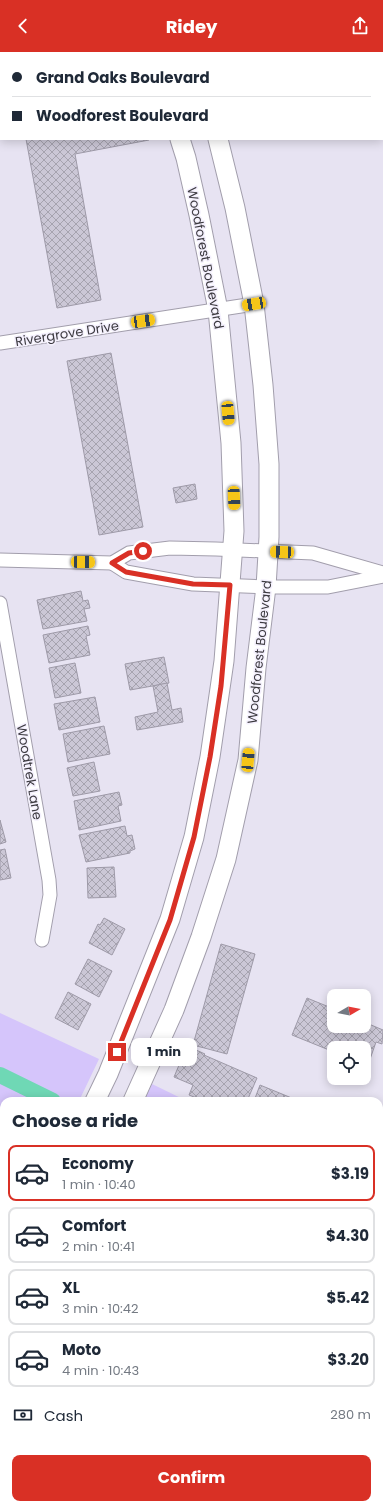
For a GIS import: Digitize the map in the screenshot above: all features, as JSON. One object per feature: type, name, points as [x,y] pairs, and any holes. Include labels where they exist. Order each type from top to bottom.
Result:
[{"type":"main road","name":"Woodforest Boulevard","points":[[97,1097],[108,1074],[170,920],[194,837],[210,757],[221,686],[230,585],[234,524],[231,442],[218,310],[199,215],[180,140]]},
{"type":"main road","name":"Woodforest Boulevard","points":[[135,1097],[174,1010],[190,968],[226,859],[248,760],[256,668],[266,587],[269,464],[264,385],[254,304],[235,208],[218,140]]},
{"type":"street","name":"Rivergrove Drive","points":[[0,344],[254,304]]},
{"type":"street","points":[[112,563],[129,553],[170,548],[268,551],[313,553],[383,573]]},
{"type":"street","points":[[0,560],[112,563],[126,572],[193,584],[266,587],[328,587],[383,576]]},
{"type":"street","name":"Woodtrek Lane","points":[[0,603],[49,880],[50,895],[42,940]]},
{"type":"shaded area","points":[[0,1013],[99,1059],[81,1097],[0,1097]]},
{"type":"shaded area","points":[[152,1084],[179,1097],[146,1097]]},
{"type":"building","points":[[26,140],[149,140],[75,154],[101,300],[57,308]]},
{"type":"building","points":[[111,353],[143,527],[99,535],[67,361]]},
{"type":"building","points":[[195,484],[197,499],[176,503],[173,488]]},
{"type":"building","points":[[81,591],[83,601],[88,600],[90,608],[84,609],[87,621],[43,629],[37,600]]},
{"type":"building","points":[[88,626],[90,635],[86,636],[90,655],[49,663],[43,635]]},
{"type":"building","points":[[164,657],[169,683],[130,690],[125,664]]},
{"type":"building","points":[[75,663],[81,693],[55,698],[49,668]]},
{"type":"building","points":[[167,683],[172,710],[181,708],[183,722],[137,730],[135,717],[158,712],[153,686]]},
{"type":"building","points":[[95,697],[100,722],[59,730],[54,704]]},
{"type":"building","points":[[104,726],[110,754],[68,762],[63,734]]},
{"type":"building","points":[[94,762],[100,791],[73,796],[67,768]]},
{"type":"building","points":[[119,792],[122,805],[118,806],[121,821],[79,830],[74,801]]},
{"type":"building","points":[[0,820],[6,842],[0,844]]},
{"type":"building","points":[[125,826],[127,836],[132,835],[135,849],[130,851],[130,853],[86,862],[79,835]]},
{"type":"building","points":[[5,849],[11,878],[0,880],[0,850]]},
{"type":"building","points":[[114,867],[116,897],[88,898],[87,868]]},
{"type":"building","points":[[104,918],[125,929],[112,955],[89,943],[98,924],[100,925]]},
{"type":"building","points":[[221,944],[255,954],[227,1054],[193,1045]]},
{"type":"building","points":[[88,959],[112,971],[99,997],[75,984]]},
{"type":"building","points":[[68,992],[91,1004],[78,1030],[55,1018]]},
{"type":"building","points":[[307,998],[327,1006],[327,1033],[371,1033],[371,1025],[383,1030],[382,1044],[376,1042],[371,1056],[371,1041],[327,1041],[327,1049],[292,1035]]},
{"type":"building","points":[[187,1046],[257,1078],[249,1097],[194,1097],[189,1095],[193,1085],[174,1077]]},
{"type":"building","points":[[260,1085],[289,1097],[256,1097]]},
{"type":"waterway","points":[[0,1075],[45,1097]]},
{"type":"route","points":[[117,1052],[170,920],[194,837],[210,757],[221,686],[230,585],[193,584],[126,572],[112,563],[129,553],[143,551]]}]
